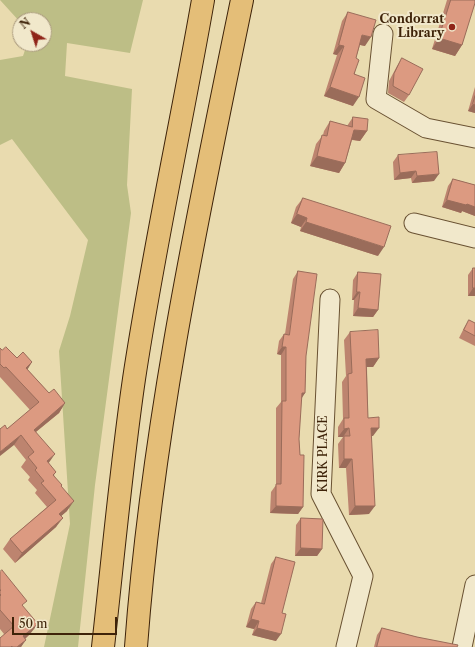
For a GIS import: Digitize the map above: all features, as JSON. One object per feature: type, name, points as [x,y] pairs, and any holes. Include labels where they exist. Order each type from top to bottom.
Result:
[{"type":"highway","points":[[103,647],[134,380],[153,263],[186,99],[203,0]]},
{"type":"highway","points":[[186,99],[211,0]]},
{"type":"highway","points":[[136,647],[140,587],[159,442],[185,274],[242,0]]},
{"type":"street","points":[[383,34],[376,99],[426,128],[475,138]]},
{"type":"street","points":[[414,223],[475,238]]},
{"type":"street","name":"KIRK PLACE","points":[[330,299],[321,494],[363,576],[346,647]]},
{"type":"street","points":[[462,647],[475,585]]},
{"type":"green space","points":[[0,0],[143,0],[130,53],[67,43],[65,76],[132,89],[127,185],[131,213],[95,485],[78,647],[44,647],[70,524],[59,351],[70,316],[88,240],[12,139],[0,145],[0,60],[23,56],[24,52],[52,52],[52,12],[12,13]]},
{"type":"building","points":[[451,0],[475,0],[462,45],[439,38]]},
{"type":"building","points":[[348,12],[376,20],[371,37],[362,35],[356,58],[359,60],[354,74],[365,78],[359,97],[330,87],[344,46],[339,45]]},
{"type":"building","points":[[402,58],[423,69],[409,95],[393,86],[394,74]]},
{"type":"building","points":[[353,117],[368,119],[367,131],[354,130],[345,163],[317,156],[322,135],[327,136],[330,121],[352,127]]},
{"type":"building","points":[[437,152],[439,174],[417,176],[416,171],[400,173],[398,155]]},
{"type":"building","points":[[453,179],[475,185],[475,207],[447,200]]},
{"type":"building","points":[[303,198],[391,226],[384,247],[306,222],[307,218],[297,214]]},
{"type":"building","points":[[473,268],[475,268],[475,288],[473,288]]},
{"type":"building","points":[[298,271],[317,274],[306,356],[305,393],[302,393],[299,439],[300,455],[304,455],[303,507],[276,506],[276,484],[281,484],[282,401],[286,401],[286,347],[282,347],[284,334],[289,335]]},
{"type":"building","points":[[358,272],[381,274],[378,310],[358,308],[360,292],[357,292]]},
{"type":"building","points":[[469,320],[475,323],[475,336],[464,330]]},
{"type":"building","points":[[378,330],[379,358],[366,359],[368,418],[379,417],[379,428],[371,428],[375,506],[355,506],[352,459],[344,459],[344,436],[350,436],[349,428],[344,429],[344,418],[349,418],[348,374],[352,373],[350,332]]},
{"type":"building","points":[[6,347],[17,358],[23,352],[32,362],[26,368],[49,393],[54,389],[65,403],[34,430],[55,454],[47,461],[56,472],[53,475],[74,501],[59,514],[63,518],[22,553],[10,539],[56,500],[41,483],[44,481],[35,470],[37,468],[28,457],[34,452],[21,435],[0,452],[0,429],[5,425],[7,429],[39,402],[6,367],[4,368],[0,364],[0,348],[2,350]]},
{"type":"building","points":[[301,518],[323,519],[322,549],[301,548]]},
{"type":"building","points":[[276,557],[295,562],[282,613],[286,614],[281,634],[257,628],[259,621],[251,619],[256,602],[264,604]]},
{"type":"building","points":[[2,570],[27,601],[22,605],[38,624],[23,636],[26,640],[17,647],[0,647],[0,638],[14,626],[0,610],[0,572]]},
{"type":"building","points":[[382,628],[458,645],[457,647],[377,647]]},
{"type":"place","name":"Condorrat Library","points":[[452,27]]}]
